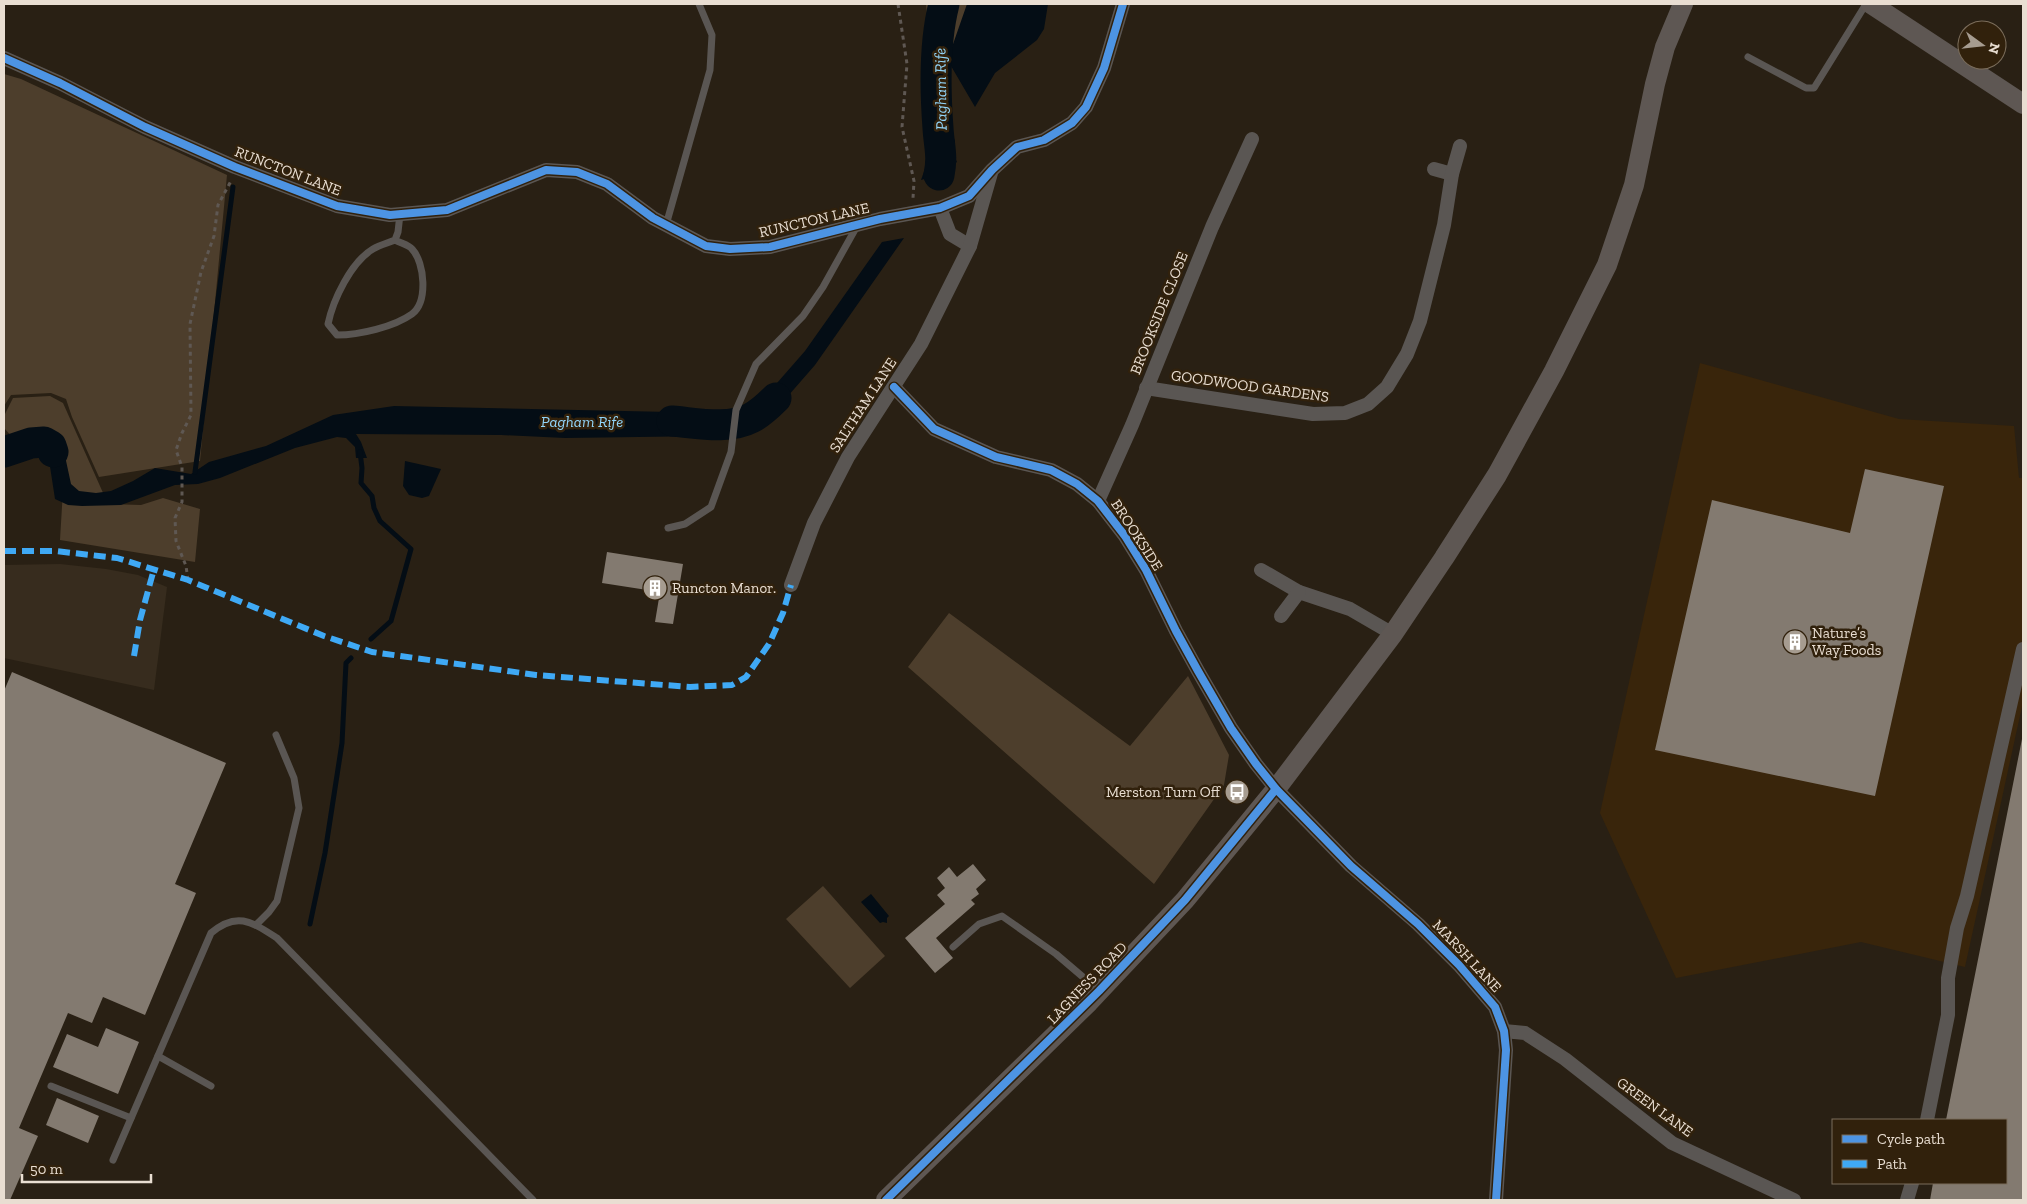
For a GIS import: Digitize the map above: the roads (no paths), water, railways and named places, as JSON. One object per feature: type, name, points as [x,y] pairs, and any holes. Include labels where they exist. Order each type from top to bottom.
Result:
[{"type":"main road","name":"LAGNESS ROAD","points":[[886,1200],[1099,991],[1185,900],[1276,790],[1393,634],[1444,558],[1497,475],[1554,371],[1607,265],[1634,186],[1655,84],[1665,47],[1683,4]]},
{"type":"main road","points":[[1872,4],[2023,104]]},
{"type":"street","points":[[992,170],[1017,147],[1044,140],[1072,123],[1086,106],[1104,68],[1123,4]]},
{"type":"street","name":"RUNCTON LANE","points":[[4,58],[60,83],[145,127],[235,167],[337,206],[390,215],[447,210],[546,170],[577,172],[607,184],[653,218],[706,246],[730,249],[770,247],[940,208],[969,196],[992,170]]},
{"type":"street","name":"BROOKSIDE CLOSE","points":[[1098,501],[1128,434],[1212,227],[1252,139]]},
{"type":"street","name":"GOODWOOD GARDENS","points":[[1146,388],[1314,414],[1346,414],[1368,404],[1387,388],[1407,354],[1420,321],[1444,225],[1452,174],[1460,146]]},
{"type":"street","points":[[1434,169],[1452,174]]},
{"type":"street","name":"SALTHAM LANE","points":[[791,585],[814,523],[844,465],[922,344],[970,246],[992,170]]},
{"type":"street","points":[[940,208],[950,234],[970,246]]},
{"type":"street","name":"BROOKSIDE","points":[[894,387],[934,429],[996,457],[1050,470],[1077,484],[1098,501],[1125,536],[1146,570],[1176,630],[1231,728],[1276,790]]},
{"type":"street","points":[[1261,570],[1299,592],[1350,609],[1393,634]]},
{"type":"street","points":[[1281,616],[1299,592]]},
{"type":"street","points":[[1927,1119],[1948,1015],[1948,978],[1957,928],[1967,896],[2023,649]]},
{"type":"street","name":"MARSH LANE","points":[[1276,790],[1351,866],[1418,924],[1459,965],[1496,1007],[1504,1030],[1506,1050],[1496,1200]]},
{"type":"street","name":"GREEN LANE","points":[[1504,1030],[1524,1033],[1565,1059],[1672,1143],[1794,1200]]},
{"type":"street","points":[[1907,1200],[1912,1184]]},
{"type":"lane","points":[[666,225],[710,70],[712,35],[699,4]]},
{"type":"lane","points":[[1748,57],[1806,88],[1814,88],[1866,4]]},
{"type":"lane","points":[[395,240],[412,248],[420,261],[424,286],[413,313],[391,325],[348,335],[337,335],[328,324],[331,308],[361,258],[374,248],[395,240],[400,214]]},
{"type":"lane","points":[[668,528],[685,524],[711,507],[731,452],[736,410],[756,364],[803,316],[823,286],[857,226]]},
{"type":"lane","points":[[256,925],[277,901],[299,808],[294,778],[276,735]]},
{"type":"lane","points":[[953,947],[978,924],[1002,916],[1056,954],[1099,991]]},
{"type":"lane","points":[[113,1160],[211,933],[223,923],[234,920],[256,925],[277,938],[533,1200]]},
{"type":"lane","points":[[158,1056],[210,1086]]},
{"type":"lane","points":[[51,1086],[131,1118]]},
{"type":"water","points":[[967,4],[1048,4],[1044,29],[1037,40],[995,73],[975,107],[951,66],[952,47]]},
{"type":"water","points":[[951,132],[955,141],[952,151],[957,162],[939,175],[921,180],[934,143],[933,133]]},
{"type":"water","points":[[904,238],[815,365],[788,396],[764,419],[740,430],[749,405],[777,383],[805,351],[882,242]]},
{"type":"water","points":[[394,406],[717,413],[711,436],[565,438],[501,435],[356,434],[367,458],[356,458],[355,447],[346,438],[337,437],[295,448],[220,478],[198,484],[175,485],[121,505],[68,505],[55,499],[49,460],[40,455],[17,457],[16,441],[27,435],[50,439],[65,456],[71,484],[79,491],[96,493],[111,491],[155,468],[191,474],[209,462],[266,446],[333,415]]},
{"type":"water","points":[[405,461],[441,469],[429,496],[422,498],[409,495],[403,486]]},
{"type":"water","points":[[871,894],[889,916],[887,923],[880,923],[861,902]]},
{"type":"waterway","name":"Pagham Rife","points":[[939,175],[941,157],[937,113],[936,66],[938,34],[944,4]]},
{"type":"waterway","points":[[195,472],[233,187]]},
{"type":"waterway","name":"Pagham Rife","points":[[672,421],[712,425],[742,422],[765,409],[776,398]]},
{"type":"waterway","name":"Pagham Rife","points":[[4,452],[31,443],[44,442],[51,446],[53,452]]},
{"type":"waterway","points":[[360,452],[361,483],[372,496],[374,508],[380,521],[411,549],[391,621],[371,639]]},
{"type":"waterway","points":[[310,924],[325,853],[342,743],[346,663],[351,658]]},
{"type":"place","name":"Runcton Manor.","points":[[655,588]]},
{"type":"place","name":"Nature’s Way Foods","points":[[1795,642]]},
{"type":"place","name":"Merston Turn Off","points":[[1237,792]]}]
